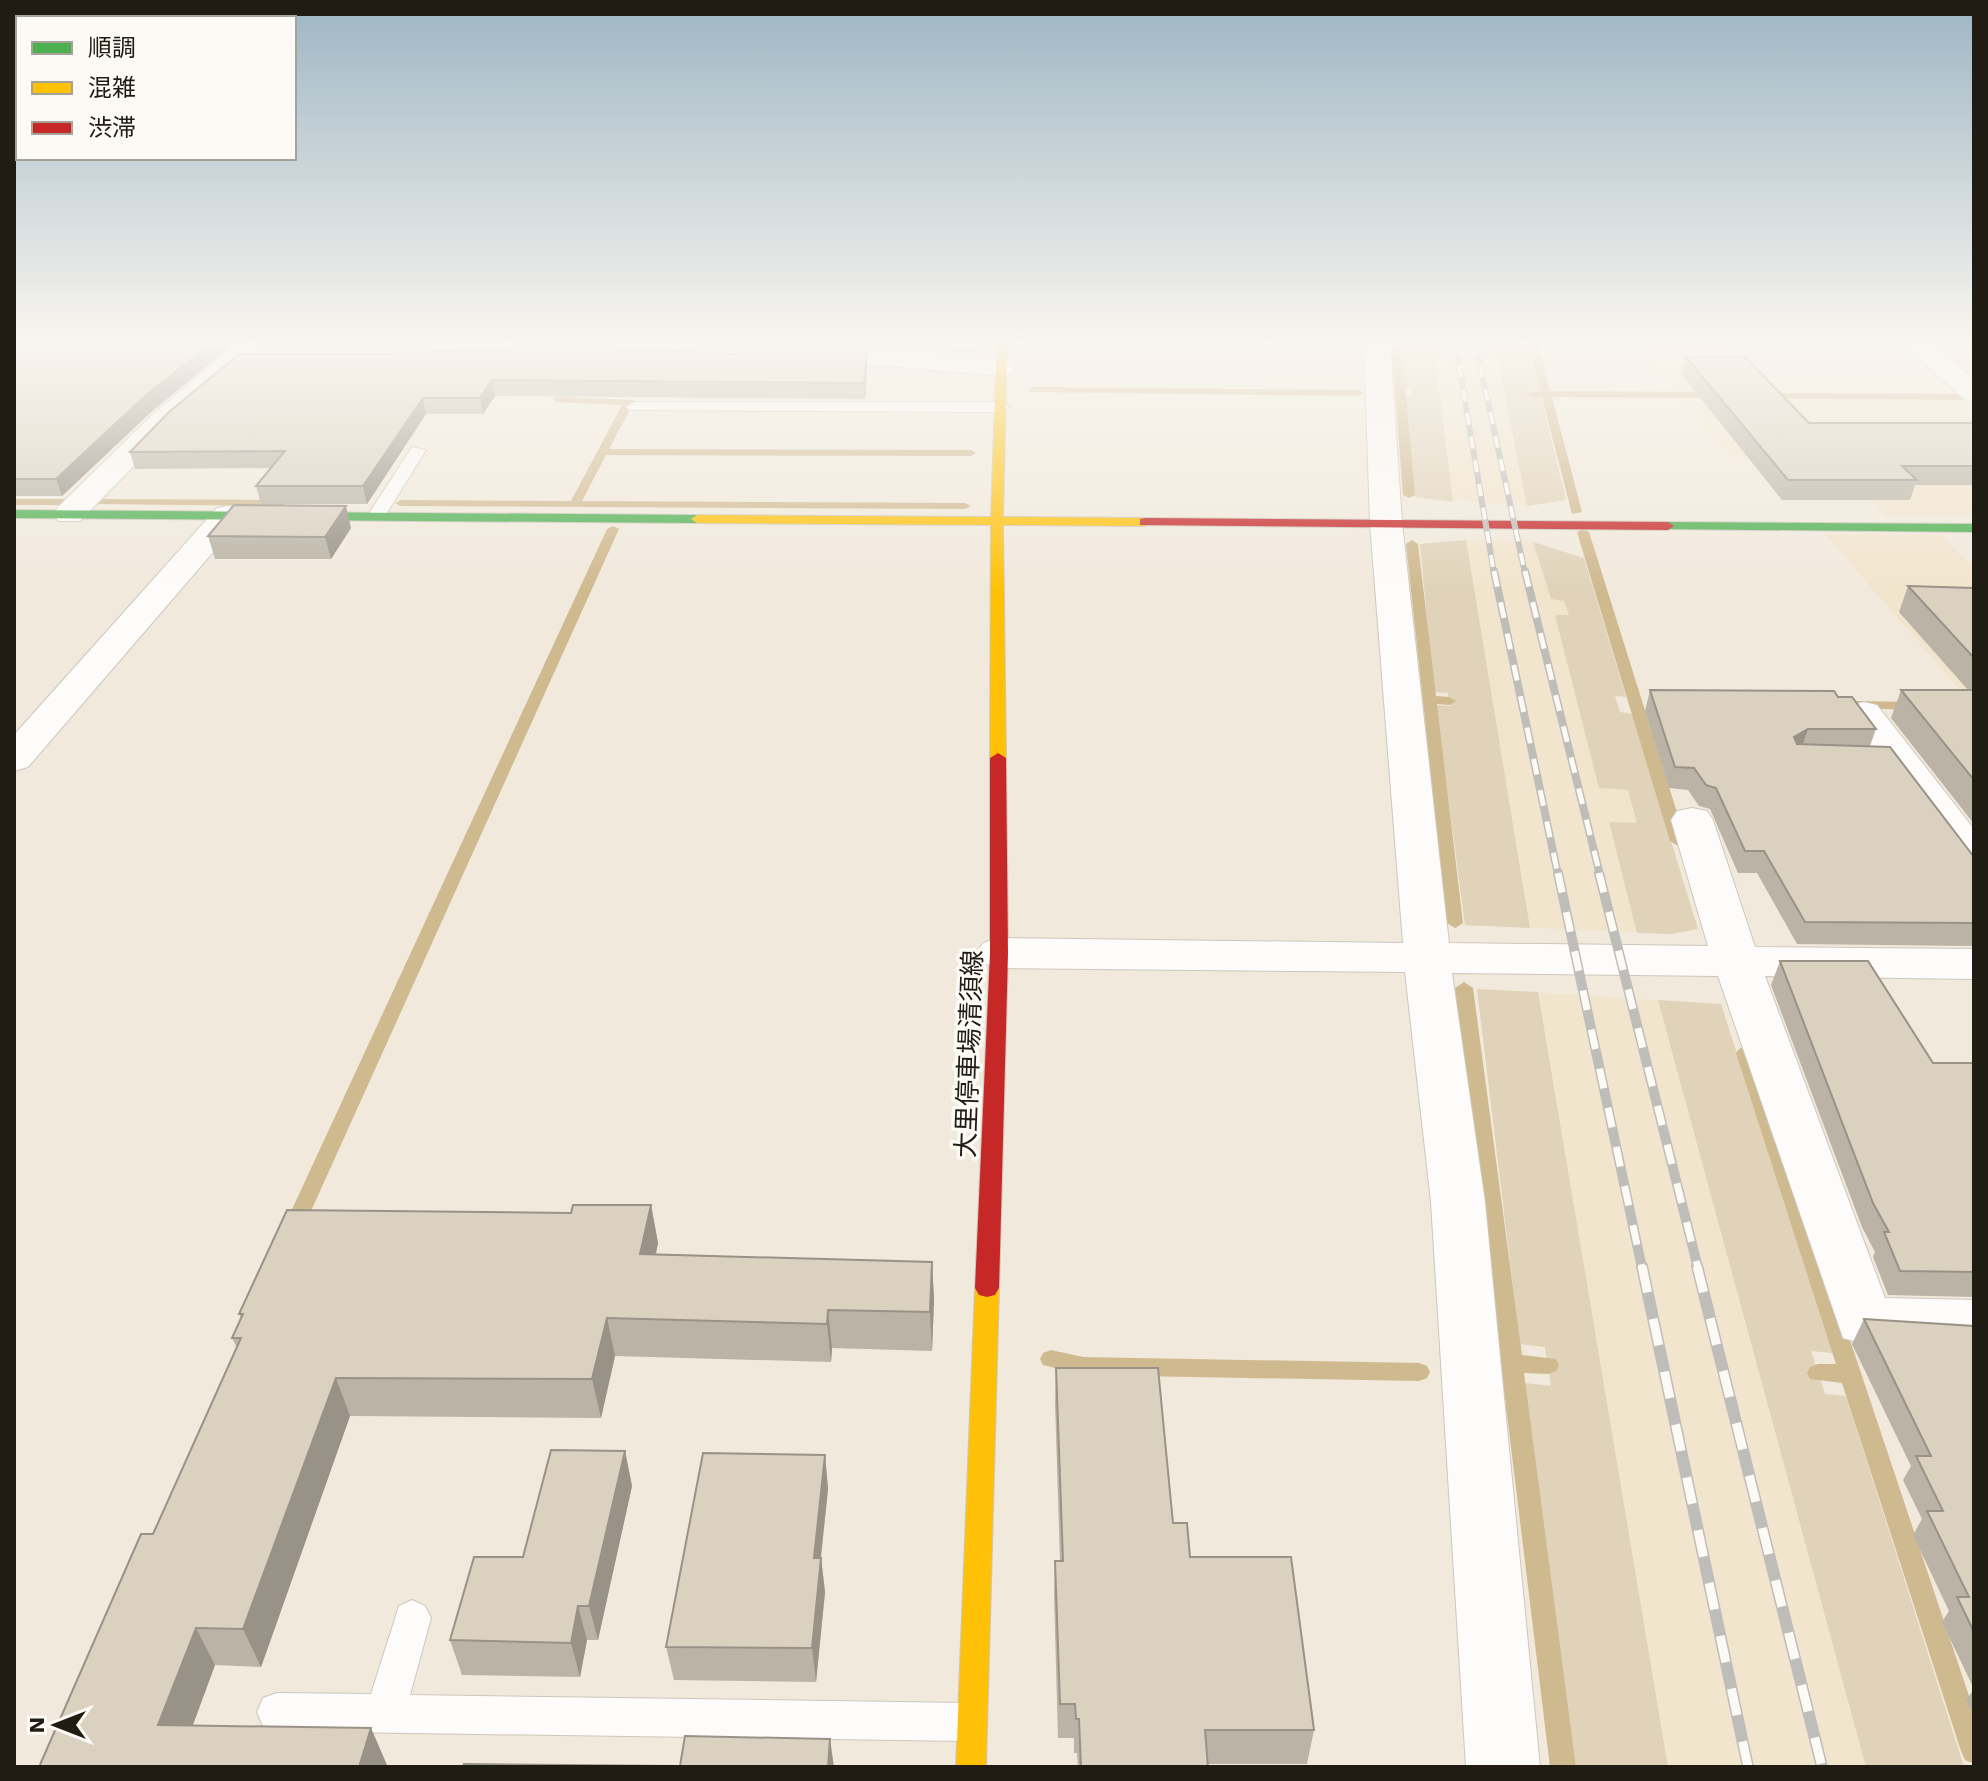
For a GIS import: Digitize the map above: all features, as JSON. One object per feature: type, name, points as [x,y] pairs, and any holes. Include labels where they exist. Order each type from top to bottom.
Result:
[{"type":"street","points":[[69,514],[158,425]]},
{"type":"street","name":"大里停車場清須線","points":[[971,1767],[999,953],[997,519],[1000,425]]},
{"type":"street","points":[[1381,425],[1386,523],[1427,958],[1458,1202],[1503,1767]]},
{"type":"street","points":[[14,514],[1974,528]]},
{"type":"street","points":[[14,759],[228,515]]},
{"type":"street","points":[[1864,713],[1886,759],[1974,857]]},
{"type":"street","points":[[1692,820],[1736,961],[1864,1321],[1974,1324]]},
{"type":"street","points":[[999,953],[1736,961],[1968,973]]},
{"type":"lane","points":[[377,515],[418,450]]},
{"type":"lane","points":[[385,1714],[412,1618]]},
{"type":"lane","points":[[277,1712],[973,1722]]},
{"type":"shaded area","points":[[1406,425],[1548,425],[1566,500],[1527,506],[1415,497]]},
{"type":"shaded area","points":[[1406,425],[1443,425],[1453,502],[1415,497]]},
{"type":"shaded area","points":[[1511,425],[1548,425],[1566,500],[1527,506]]},
{"type":"shaded area","points":[[1703,425],[1974,425],[1974,516],[1886,516],[1831,458],[1729,457]]},
{"type":"shaded area","points":[[1825,534],[1941,535],[1974,569],[1974,701],[1969,700]]},
{"type":"shaded area","points":[[1466,540],[1533,542],[1584,558],[1626,697],[1615,696],[1620,712],[1632,714],[1698,929],[1671,934],[1465,925],[1436,705],[1450,706],[1448,693],[1434,692],[1420,544]]},
{"type":"shaded area","points":[[1466,540],[1530,928],[1465,925],[1436,705],[1450,706],[1448,693],[1434,692],[1420,544]]},
{"type":"shaded area","points":[[1533,542],[1584,558],[1626,697],[1615,696],[1620,712],[1632,714],[1698,929],[1671,934],[1637,933],[1609,822],[1637,823],[1628,790],[1599,788],[1555,615],[1569,615],[1564,601],[1551,599]]},
{"type":"shaded area","points":[[1477,989],[1721,1004],[1833,1353],[1811,1351],[1818,1373],[1825,1394],[1846,1396],[1964,1767],[1576,1767],[1524,1383],[1551,1386],[1545,1347],[1520,1344]]},
{"type":"shaded area","points":[[1477,989],[1538,992],[1668,1767],[1576,1767],[1524,1383],[1551,1386],[1545,1347],[1520,1344]]},
{"type":"shaded area","points":[[1658,1000],[1721,1004],[1833,1353],[1811,1351],[1825,1394],[1846,1396],[1964,1767],[1866,1767]]},
{"type":"building","points":[[14,425],[114,425],[56,479],[14,479]]},
{"type":"building","points":[[156,425],[405,425],[363,486],[256,486],[285,451],[130,452]]},
{"type":"building","points":[[1742,425],[1974,425],[1974,466],[1902,466],[1917,480],[1788,480]]},
{"type":"building","points":[[234,505],[346,506],[325,537],[208,536]]},
{"type":"building","points":[[1908,586],[1974,588],[1974,658]]},
{"type":"building","points":[[1650,690],[1834,691],[1838,697],[1852,697],[1876,729],[1808,729],[1794,737],[1797,744],[1890,747],[1974,857],[1974,923],[1805,922],[1764,851],[1745,851],[1716,788],[1706,785],[1694,768],[1675,767]]},
{"type":"building","points":[[1901,690],[1974,690],[1974,780]]},
{"type":"building","points":[[1780,961],[1868,961],[1933,1063],[1974,1063],[1974,1272],[1900,1271],[1884,1232],[1889,1232],[1873,1203]]},
{"type":"building","points":[[573,1205],[651,1205],[640,1254],[932,1262],[930,1312],[828,1310],[827,1324],[607,1318],[592,1379],[336,1378],[243,1629],[196,1628],[158,1725],[371,1728],[359,1767],[39,1767],[141,1534],[153,1534],[241,1338],[232,1338],[243,1314],[239,1314],[287,1210],[571,1213]]},
{"type":"building","points":[[1864,1319],[1974,1326],[1974,1632],[1957,1597],[1969,1597],[1927,1511],[1943,1511],[1916,1456],[1931,1456]]},
{"type":"building","points":[[1056,1368],[1158,1368],[1173,1523],[1187,1523],[1190,1557],[1291,1557],[1314,1730],[1205,1730],[1208,1767],[1081,1767],[1079,1719],[1076,1719],[1075,1704],[1060,1704],[1055,1561],[1063,1561]]},
{"type":"building","points":[[551,1450],[625,1451],[589,1606],[578,1606],[571,1643],[450,1640],[474,1557],[523,1557]]},
{"type":"building","points":[[703,1453],[825,1455],[814,1558],[821,1558],[812,1648],[666,1647]]},
{"type":"building","points":[[685,1736],[830,1739],[828,1767],[463,1767],[464,1764],[680,1766]]},
{"type":"waterway","points":[[575,504],[617,425]]},
{"type":"waterway","points":[[1403,425],[1409,495]]},
{"type":"waterway","points":[[1554,425],[1576,512]]},
{"type":"waterway","points":[[603,452],[971,453]]},
{"type":"waterway","points":[[14,502],[66,502]]},
{"type":"waterway","points":[[100,502],[282,503]]},
{"type":"waterway","points":[[401,503],[575,504]]},
{"type":"waterway","points":[[575,504],[965,506]]},
{"type":"waterway","points":[[292,1231],[613,529]]},
{"type":"waterway","points":[[1583,532],[1678,841]]},
{"type":"waterway","points":[[1412,544],[1455,923]]},
{"type":"waterway","points":[[1430,700],[1449,701]]},
{"type":"waterway","points":[[1855,705],[1916,706]]},
{"type":"waterway","points":[[1464,988],[1563,1767]]},
{"type":"waterway","points":[[1745,1053],[1850,1374]]},
{"type":"waterway","points":[[1051,1359],[1083,1366],[1419,1372]]},
{"type":"waterway","points":[[1512,1364],[1548,1365]]},
{"type":"waterway","points":[[1818,1373],[1850,1374]]},
{"type":"waterway","points":[[1850,1374],[1974,1751]]},
{"type":"railway","points":[[1469,425],[1494,573]]},
{"type":"railway","points":[[1493,425],[1525,573]]},
{"type":"railway","points":[[1494,571],[1558,875]]},
{"type":"railway","points":[[1525,571],[1600,875]]},
{"type":"railway","points":[[1558,873],[1642,1268]]},
{"type":"railway","points":[[1599,873],[1698,1268]]},
{"type":"railway","points":[[1642,1266],[1748,1767]]},
{"type":"railway","points":[[1697,1266],[1822,1767]]},
{"type":"traffic: fast","points":[[14,514],[697,519]]},
{"type":"traffic: fast","points":[[1668,526],[1974,528]]},
{"type":"traffic: slow","points":[[998,758],[1000,425]]},
{"type":"traffic: slow","points":[[697,519],[1145,522]]},
{"type":"traffic: slow","points":[[971,1767],[987,1288]]},
{"type":"traffic: jam","points":[[1145,522],[1668,526]]},
{"type":"traffic: jam","points":[[987,1288],[999,953],[998,758]]}]
